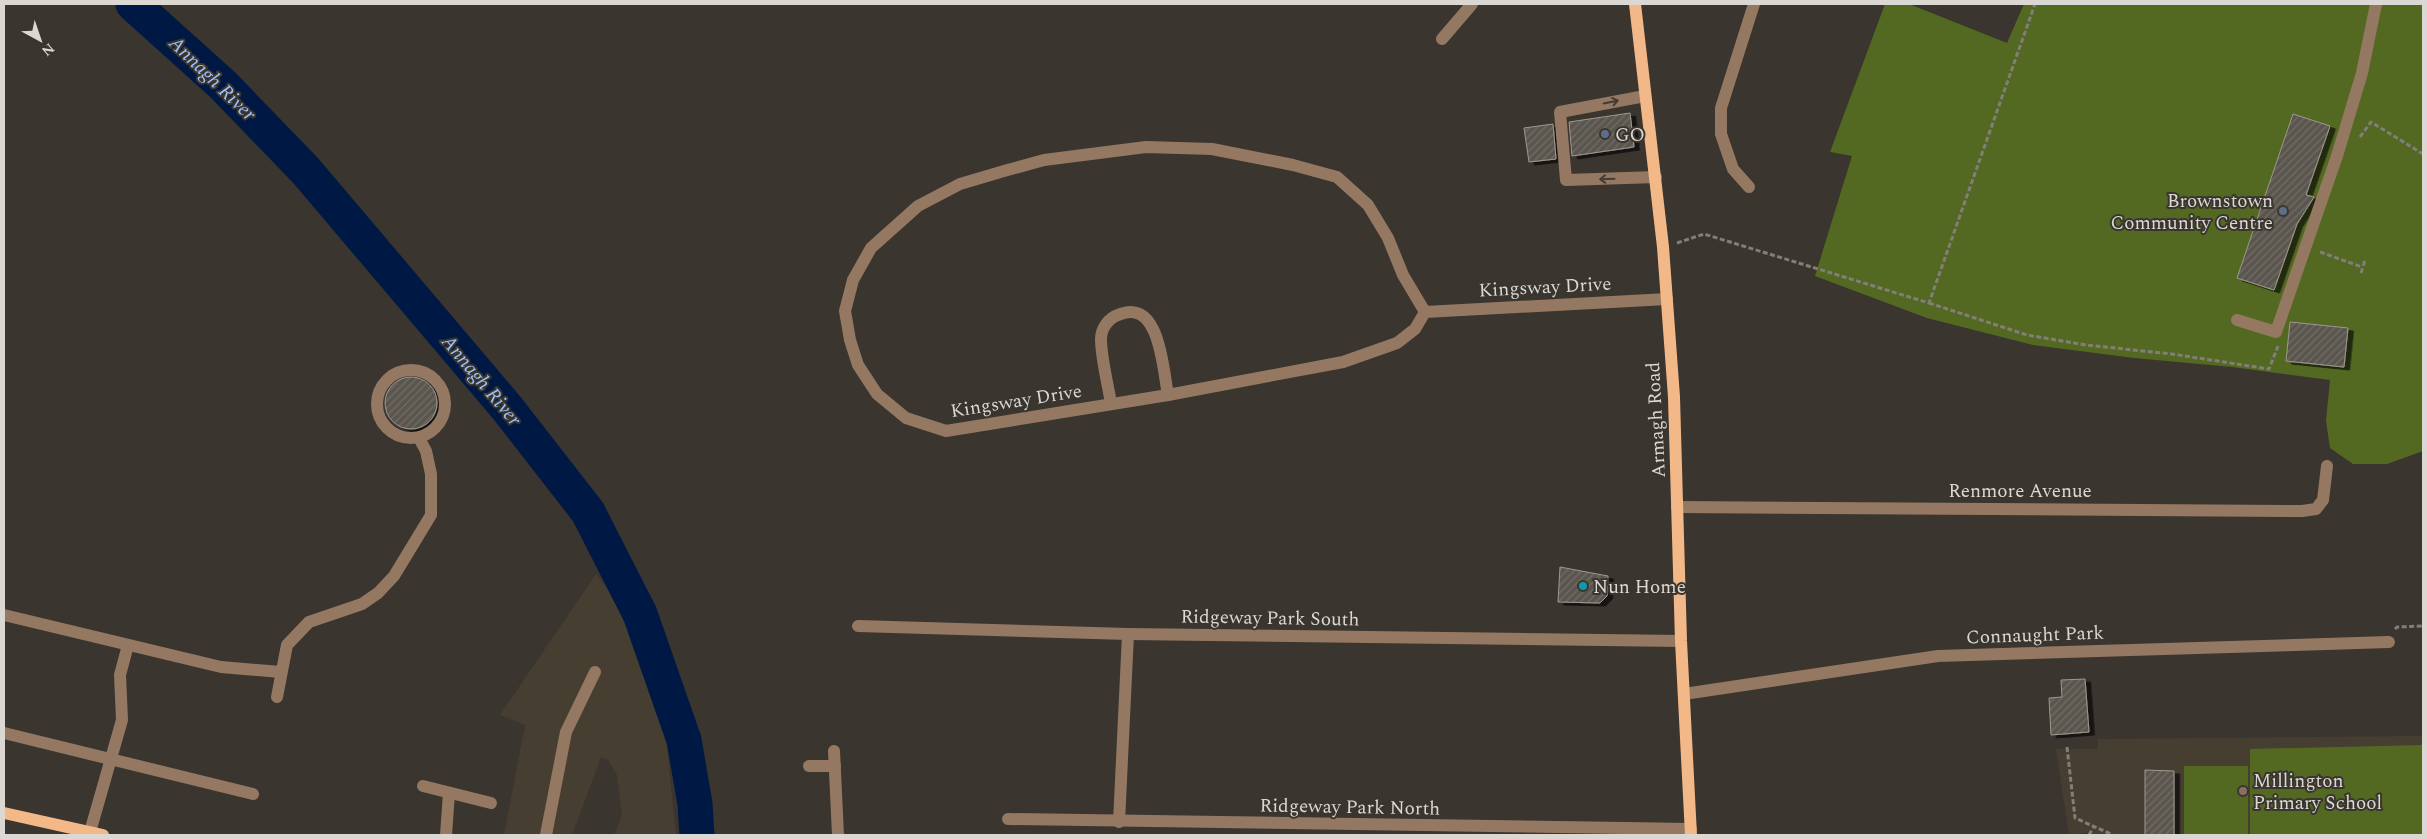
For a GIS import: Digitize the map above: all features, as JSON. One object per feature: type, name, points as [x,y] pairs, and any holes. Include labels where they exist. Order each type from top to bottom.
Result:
[{"type":"main road","name":"Armagh Road","points":[[1635,4],[1663,247],[1674,397],[1681,641],[1690,833]]},
{"type":"main road","points":[[4,813],[104,835]]},
{"type":"street","points":[[1442,39],[1472,4]]},
{"type":"street","points":[[1749,187],[1733,169],[1721,134],[1721,108],[1754,4]]},
{"type":"street","points":[[2237,320],[2276,332],[2337,156],[2362,74],[2376,4]]},
{"type":"street","points":[[1645,96],[1560,112],[1566,180],[1656,177]]},
{"type":"street","name":"Kingsway Drive","points":[[1146,147],[1212,150],[1293,165],[1337,178],[1368,205],[1388,238],[1403,276],[1425,312],[1416,329],[1397,343],[1343,362],[1168,395],[946,431],[906,418],[877,394],[858,365],[850,340],[846,311],[853,280],[871,248],[918,206],[960,184],[1044,160],[1146,147]]},
{"type":"street","name":"Kingsway Drive","points":[[1425,312],[1666,299]]},
{"type":"street","points":[[1111,404],[1101,338],[1107,322],[1116,315],[1128,311],[1150,320],[1156,334],[1168,395]]},
{"type":"street","points":[[422,371],[440,384],[444,394],[445,410],[438,426],[430,434],[419,438],[407,438],[396,435],[387,428],[380,418],[377,407],[378,395],[390,377],[400,372],[422,371]]},
{"type":"street","points":[[277,697],[287,644],[309,622],[362,604],[378,593],[399,568],[431,515],[431,474],[426,452],[419,438]]},
{"type":"street","name":"Renmore Avenue","points":[[1677,507],[2302,511],[2316,509],[2323,500],[2327,466]]},
{"type":"street","points":[[4,615],[221,667],[281,672]]},
{"type":"street","name":"Ridgeway Park South","points":[[858,626],[1128,634],[1681,641]]},
{"type":"street","points":[[1118,822],[1128,634]]},
{"type":"street","name":"Connaught Park","points":[[1684,694],[1938,656],[2389,642]]},
{"type":"street","points":[[90,832],[122,720],[120,675],[128,645]]},
{"type":"street","points":[[546,835],[566,732],[595,672]]},
{"type":"street","points":[[4,732],[253,794]]},
{"type":"street","points":[[834,751],[838,835]]},
{"type":"street","points":[[809,766],[835,766]]},
{"type":"street","points":[[423,786],[491,802]]},
{"type":"street","points":[[446,835],[450,793]]},
{"type":"street","name":"Ridgeway Park North","points":[[1008,819],[1690,833]]},
{"type":"path","points":[[1929,303],[2035,4]]},
{"type":"path","points":[[2355,144],[2371,122],[2423,154]]},
{"type":"path","points":[[1663,247],[1704,234],[2027,335],[2086,345],[2172,354],[2269,369]]},
{"type":"path","points":[[2315,250],[2362,267]]},
{"type":"path","points":[[2361,273],[2365,260]]},
{"type":"path","points":[[2389,642],[2397,627],[2423,626]]},
{"type":"path","points":[[2066,747],[2074,818],[2112,835]]},
{"type":"path","points":[[2089,835],[2093,828]]},
{"type":"shaded area","points":[[596,574],[630,618],[665,729],[676,835],[614,835],[622,815],[617,775],[608,760],[601,757],[572,835],[504,835],[525,725],[500,715]]},
{"type":"shaded area","name":"Millington Primary School","points":[[2423,736],[2423,835],[2093,835],[2092,832],[2069,835],[2056,749],[2098,749],[2098,739]]},
{"type":"green space","points":[[1885,4],[1909,4],[2007,43],[2024,4],[2423,4],[2423,451],[2387,464],[2353,464],[2330,448],[2326,421],[2330,380],[2033,345],[1927,318],[1815,276],[1852,156],[1830,152]]},
{"type":"green space","points":[[2423,745],[2423,835],[2250,835],[2250,749]]},
{"type":"green space","points":[[2184,766],[2248,766],[2248,835],[2184,835]]},
{"type":"building","points":[[1630,113],[1634,147],[1572,156],[1569,122]]},
{"type":"building","name":"Brownstown Community Centre","points":[[2293,114],[2330,126],[2306,195],[2314,197],[2297,224],[2274,290],[2237,278]]},
{"type":"building","points":[[1553,124],[1556,159],[1529,162],[1524,128]]},
{"type":"building","points":[[2290,322],[2348,328],[2344,367],[2286,361]]},
{"type":"building","points":[[411,377],[421,379],[429,385],[435,393],[437,403],[435,413],[429,421],[421,427],[411,429],[401,427],[393,421],[387,413],[385,403],[387,393],[393,385],[401,379]]},
{"type":"building","name":"Nun Home","points":[[1560,567],[1608,576],[1607,596],[1600,603],[1558,602]]},
{"type":"building","points":[[2085,679],[2089,732],[2051,735],[2049,698],[2062,697],[2061,680]]},
{"type":"building","points":[[2145,770],[2174,771],[2174,835],[2145,835]]},
{"type":"waterway","name":"Annagh River","points":[[133,4],[223,85],[306,171],[507,408],[588,512],[640,614],[684,740],[695,804],[697,835]]},
{"type":"place","name":"GO","points":[[1605,134]]},
{"type":"place","name":"Brownstown Community Centre","points":[[2283,211]]},
{"type":"place","name":"Nun Home","points":[[1583,586]]},
{"type":"place","name":"Millington Primary School","points":[[2243,791]]}]
